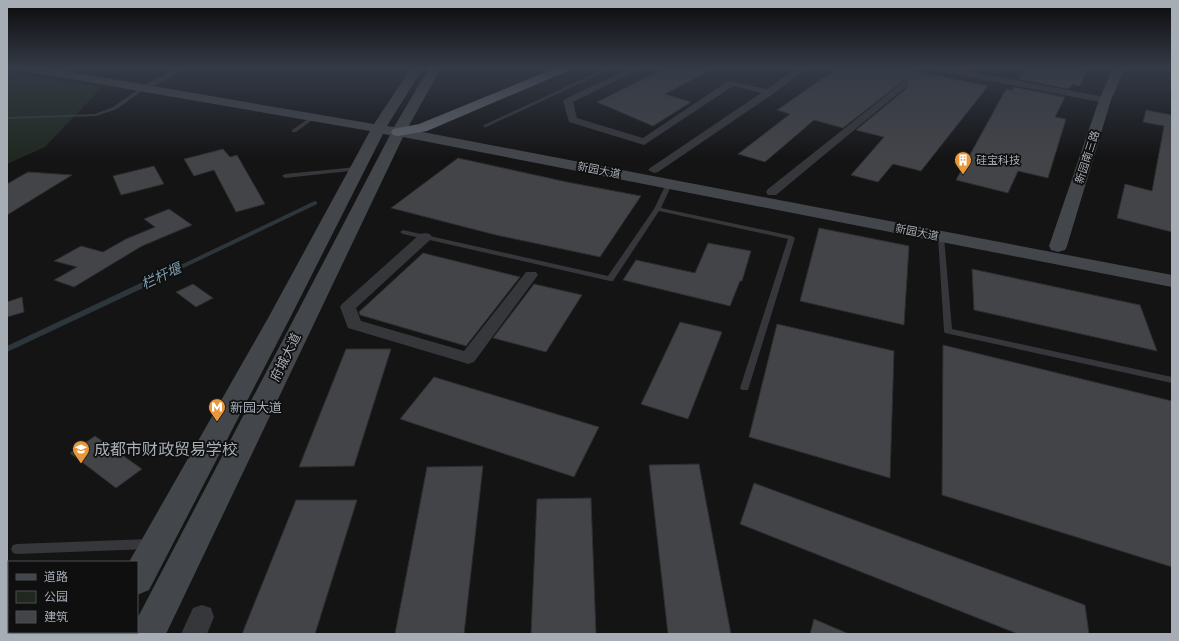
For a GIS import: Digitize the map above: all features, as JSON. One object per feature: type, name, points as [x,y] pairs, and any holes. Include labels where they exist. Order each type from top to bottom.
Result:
[{"type":"highway","points":[[397,126],[479,98]]},
{"type":"street","name":"新园大道","points":[[216,98],[313,118],[397,126],[669,184],[1172,281]]},
{"type":"street","name":"新园大道","points":[[233,98],[654,170],[1172,268]]},
{"type":"street","points":[[397,126],[407,98]]},
{"type":"street","points":[[397,126],[417,98]]},
{"type":"street","points":[[575,98],[568,101],[573,120],[644,142],[709,98]]},
{"type":"street","points":[[654,170],[761,98]]},
{"type":"street","points":[[772,192],[887,98]]},
{"type":"street","points":[[1094,98],[1105,100]]},
{"type":"street","name":"新园南三路","points":[[1058,246],[1105,100]]},
{"type":"street","name":"府城大道","points":[[138,577],[278,320],[357,169],[397,126]]},
{"type":"street","name":"府城大道","points":[[148,634],[397,126]]},
{"type":"street","points":[[425,237],[348,307],[354,324],[468,358],[531,275]]},
{"type":"lane","points":[[7,118],[96,115],[115,108],[131,98]]},
{"type":"lane","points":[[294,131],[313,118]]},
{"type":"lane","points":[[284,176],[357,169]]},
{"type":"lane","points":[[403,232],[610,279],[657,209],[669,184]]},
{"type":"lane","points":[[657,209],[792,238],[745,388]]},
{"type":"lane","points":[[941,237],[948,331],[1172,380]]},
{"type":"lane","points":[[17,548],[156,544]]},
{"type":"green space","points":[[7,98],[92,98],[45,147],[7,164]]},
{"type":"building","points":[[605,98],[678,98],[691,102],[653,126],[597,102]]},
{"type":"building","points":[[795,98],[881,98],[843,128],[814,120],[765,162],[738,154],[790,114],[777,110]]},
{"type":"building","points":[[895,98],[979,98],[921,171],[893,164],[878,182],[851,175],[884,137],[856,130]]},
{"type":"building","points":[[1001,98],[1065,98],[1055,117],[1066,119],[1048,178],[1018,171],[1008,193],[956,180]]},
{"type":"building","points":[[1146,110],[1172,115],[1172,232],[1117,218],[1125,184],[1152,191],[1164,126],[1143,122]]},
{"type":"building","points":[[223,149],[230,157],[237,155],[265,204],[236,212],[214,170],[194,176],[184,159]]},
{"type":"building","points":[[458,158],[567,182],[641,196],[600,257],[496,235],[391,208]]},
{"type":"building","points":[[154,166],[164,184],[121,195],[113,176]]},
{"type":"building","points":[[28,172],[72,175],[7,215],[7,184]]},
{"type":"building","points":[[169,209],[192,225],[142,246],[74,287],[54,280],[77,267],[54,261],[81,246],[103,252],[126,239],[155,227],[144,219]]},
{"type":"building","points":[[819,228],[909,246],[904,325],[800,301]]},
{"type":"building","points":[[708,243],[751,251],[742,281],[740,281],[730,306],[623,280],[636,260],[695,273]]},
{"type":"building","points":[[423,253],[520,277],[466,346],[360,315],[359,312]]},
{"type":"building","points":[[972,269],[1140,305],[1157,351],[974,310]]},
{"type":"building","points":[[193,284],[213,298],[196,307],[176,292]]},
{"type":"building","points":[[534,284],[582,295],[546,352],[493,338]]},
{"type":"building","points":[[22,297],[24,312],[7,317],[7,302]]},
{"type":"building","points":[[680,322],[722,332],[688,419],[641,404]]},
{"type":"building","points":[[777,324],[894,351],[890,478],[749,437]]},
{"type":"building","points":[[943,345],[1172,401],[1172,567],[942,495]]},
{"type":"building","points":[[346,349],[391,349],[354,466],[299,467]]},
{"type":"building","points":[[434,377],[599,427],[574,477],[400,419]]},
{"type":"building","points":[[95,436],[142,469],[116,488],[70,453]]},
{"type":"building","points":[[699,464],[731,634],[668,634],[649,465]]},
{"type":"building","points":[[483,466],[464,634],[395,634],[427,467]]},
{"type":"building","points":[[754,483],[1085,605],[1089,634],[1018,634],[740,524]]},
{"type":"building","points":[[591,498],[596,634],[531,634],[537,499]]},
{"type":"building","points":[[296,500],[357,500],[315,634],[242,634]]},
{"type":"building","points":[[814,619],[849,634],[810,634]]},
{"type":"waterway","name":"栏杆堰","points":[[485,126],[546,98]]},
{"type":"waterway","name":"栏杆堰","points":[[158,278],[315,203]]},
{"type":"waterway","name":"栏杆堰","points":[[7,349],[160,277]]},
{"type":"place","name":"硅宝科技","points":[[963,175]]},
{"type":"place","name":"新园大道","points":[[217,422]]},
{"type":"place","name":"成都市财政贸易学校","points":[[81,464]]}]
